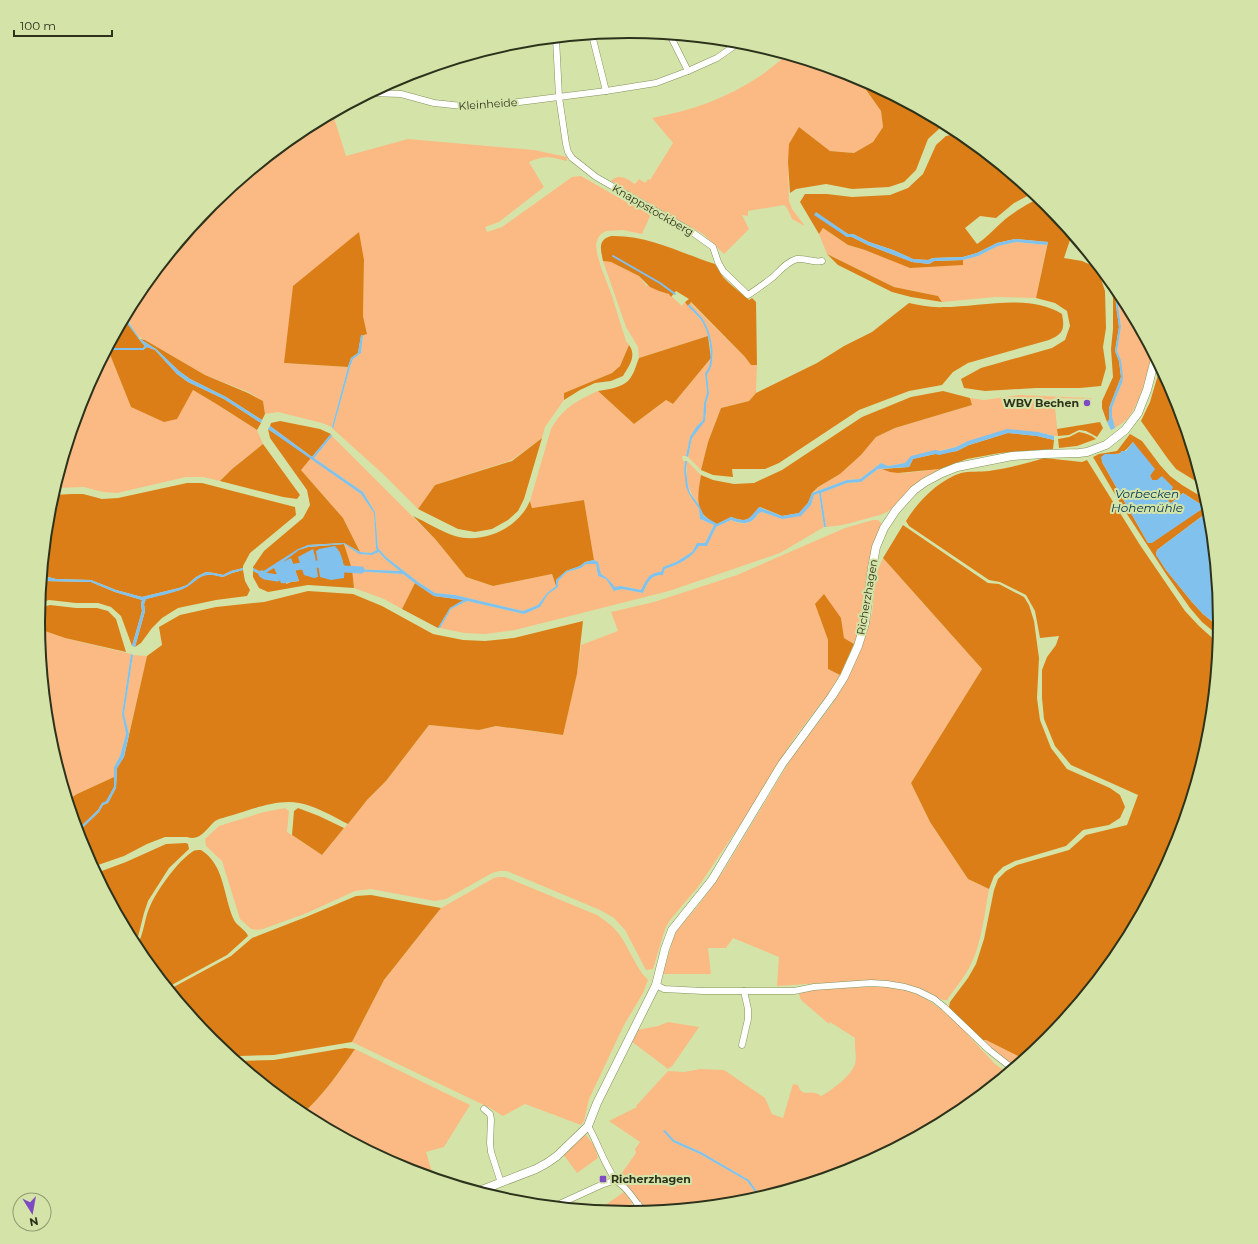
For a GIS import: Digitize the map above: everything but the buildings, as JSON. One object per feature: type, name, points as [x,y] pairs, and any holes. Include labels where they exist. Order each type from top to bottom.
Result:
[{"type":"street","points":[[593,39],[606,91]]},
{"type":"street","points":[[672,40],[688,71]]},
{"type":"street","name":"Knappstockberg","points":[[556,43],[560,97],[566,144],[568,152],[572,158],[596,177],[689,230],[713,248],[718,262],[724,271],[748,295],[772,278],[788,263],[805,259],[818,262],[822,261]]},
{"type":"street","name":"Kleinheide","points":[[381,93],[401,94],[434,103],[472,107],[606,91],[656,83],[688,71],[716,58],[732,47]]},
{"type":"street","name":"Richerzhagen","points":[[487,1188],[536,1169],[547,1163],[557,1156],[588,1126],[597,1103],[656,985],[665,949],[672,930],[712,880],[782,764],[832,696],[844,677],[858,646],[865,623],[876,547],[884,528],[896,510],[914,490],[925,482],[957,467],[1012,456],[1083,452],[1106,445],[1125,430],[1138,413],[1147,390],[1153,365]]},
{"type":"street","points":[[656,985],[664,989],[744,991],[794,991],[814,987],[871,983],[898,986],[918,991],[934,999],[989,1050],[1009,1065]]},
{"type":"street","points":[[742,1044],[748,1019],[748,1009],[744,991]]},
{"type":"street","points":[[484,1109],[490,1114],[491,1152],[501,1183]]},
{"type":"street","points":[[588,1126],[595,1138],[603,1159],[616,1180],[639,1205]]},
{"type":"street","points":[[563,1202],[616,1180]]},
{"type":"shaded area","points":[[782,59],[817,69],[852,82],[865,88],[881,111],[883,127],[873,142],[854,153],[830,151],[799,127],[788,162],[789,201],[792,209],[805,226],[792,219],[784,205],[748,211],[748,216],[742,215],[749,229],[724,254],[703,234],[611,181],[617,177],[626,179],[635,184],[639,179],[645,183],[648,179],[650,180],[673,143],[652,118],[680,112],[708,103],[748,84]]},
{"type":"shaded area","points":[[865,88],[921,116],[940,128],[928,139],[916,170],[904,182],[889,187],[852,189],[826,184],[796,189],[790,193],[788,162],[789,144],[799,127],[830,151],[854,153],[873,142],[883,127],[881,111]]},
{"type":"shaded area","points":[[333,118],[346,156],[408,139],[534,150],[567,157],[567,161],[548,157],[529,162],[544,187],[499,222],[485,227],[487,232],[502,227],[572,177],[581,176],[628,203],[651,214],[642,234],[623,230],[606,231],[601,234],[596,244],[601,267],[626,341],[629,345],[620,366],[612,373],[564,393],[564,400],[545,427],[542,438],[512,460],[435,485],[418,509],[383,474],[333,429],[350,367],[353,359],[361,353],[363,335],[367,334],[363,316],[364,260],[284,363],[348,367],[332,427],[278,412],[265,414],[263,401],[248,392],[205,375],[141,338],[133,329],[129,320],[166,266],[216,209],[273,159]]},
{"type":"shaded area","points":[[951,135],[985,159],[1028,196],[1014,203],[996,218],[980,216],[965,228],[977,244],[1010,215],[1033,201],[1070,240],[1064,258],[1082,261],[1091,265],[1101,278],[1105,291],[1106,328],[1103,347],[1106,368],[1101,386],[985,391],[964,388],[961,379],[981,368],[1052,348],[1065,340],[1070,326],[1067,311],[1055,303],[1036,298],[1048,242],[1015,239],[997,243],[977,253],[963,257],[933,258],[928,260],[913,259],[869,242],[853,234],[848,234],[816,213],[847,237],[852,237],[868,245],[912,262],[929,264],[934,261],[963,260],[963,265],[910,268],[865,250],[848,245],[823,228],[819,234],[800,202],[805,194],[827,194],[852,197],[890,195],[908,188],[923,174],[936,145],[946,136]]},
{"type":"shaded area","points":[[823,228],[848,245],[865,250],[963,265],[963,260],[978,256],[998,246],[1016,242],[1047,245],[1036,298],[995,297],[942,302],[938,296],[894,287],[827,254],[819,234]]},
{"type":"shaded area","points":[[359,232],[364,260],[363,316],[367,334],[361,336],[358,353],[351,358],[348,367],[284,363],[293,286]]},
{"type":"shaded area","points":[[611,236],[638,238],[715,264],[723,277],[729,283],[749,300],[752,298],[756,302],[757,365],[751,365],[691,302],[688,306],[685,302],[689,299],[676,291],[671,297],[669,294],[650,287],[639,276],[611,262],[603,261],[601,246],[604,240]]},
{"type":"shaded area","points":[[827,254],[894,287],[938,296],[942,302],[892,292],[838,265]]},
{"type":"shaded area","points":[[603,261],[611,262],[639,276],[646,285],[669,294],[682,306],[685,302],[704,324],[708,336],[639,358],[638,347],[626,327]]},
{"type":"shaded area","points":[[1112,294],[1116,299],[1119,327],[1115,351],[1119,361],[1121,377],[1109,408],[1109,420],[1107,422],[1102,408],[1102,401],[1113,377],[1111,349],[1113,329]]},
{"type":"shaded area","points":[[690,302],[745,357],[751,365],[757,365],[756,393],[749,401],[721,408],[708,442],[701,470],[688,457],[692,438],[705,420],[706,403],[709,394],[707,374],[713,358],[710,336],[705,323],[689,304]]},
{"type":"shaded area","points":[[909,303],[939,307],[1004,303],[1035,304],[1062,314],[1063,328],[1057,336],[1049,340],[968,363],[953,372],[942,385],[909,391],[859,410],[779,463],[765,469],[732,469],[733,477],[713,475],[701,470],[708,442],[721,408],[749,401],[756,393],[817,363],[844,346],[872,332]]},
{"type":"shaded area","points":[[1118,303],[1150,359],[1140,396],[1132,412],[1124,422],[1115,428],[1112,408],[1122,383],[1121,360],[1117,351],[1121,327]]},
{"type":"shaded area","points":[[127,323],[145,346],[143,348],[113,348]]},
{"type":"shaded area","points":[[708,336],[711,358],[673,404],[666,400],[634,424],[598,391],[618,387],[628,381],[639,358]]},
{"type":"shaded area","points":[[140,339],[145,340],[205,375],[263,401],[265,414],[262,420],[226,397],[190,379],[179,371],[156,349]]},
{"type":"shaded area","points":[[629,345],[632,357],[630,365],[623,376],[611,381],[595,383],[564,400],[564,393],[612,373],[620,366]]},
{"type":"shaded area","points":[[147,347],[155,350],[177,374],[188,382],[224,399],[261,423],[257,430],[193,390],[177,419],[164,422],[131,407],[110,354],[112,350],[143,350]]},
{"type":"shaded area","points":[[110,354],[131,407],[193,390],[257,430],[263,444],[232,469],[220,481],[203,477],[186,477],[117,493],[103,492],[84,487],[61,488],[76,434],[89,399]]},
{"type":"shaded area","points":[[711,358],[708,370],[705,373],[707,393],[704,403],[703,420],[696,427],[690,437],[686,456],[682,456],[683,461],[685,461],[684,470],[689,494],[699,509],[700,519],[714,525],[705,543],[697,543],[692,552],[676,562],[663,567],[661,572],[651,575],[641,590],[622,586],[615,588],[607,578],[601,574],[598,562],[594,560],[584,500],[532,508],[530,501],[551,429],[565,410],[583,398],[598,391],[634,424],[666,400],[673,404]]},
{"type":"shaded area","points":[[1158,375],[1182,434],[1195,481],[1176,469],[1141,421],[1150,402]]},
{"type":"shaded area","points":[[943,391],[970,398],[972,405],[895,428],[876,437],[861,455],[840,474],[818,487],[812,493],[808,503],[799,513],[782,516],[760,507],[747,519],[741,520],[731,517],[717,524],[702,513],[698,498],[701,475],[713,480],[734,484],[754,483],[782,470],[862,417],[911,397]]},
{"type":"shaded area","points":[[1019,395],[1093,399],[1054,398],[1058,436],[1038,432],[968,441],[956,447],[939,451],[905,463],[888,466],[881,463],[860,479],[847,480],[814,492],[818,487],[840,474],[861,455],[876,437],[895,428],[972,405],[970,398],[984,400]]},
{"type":"shaded area","points":[[280,421],[320,429],[331,434],[312,457],[270,426],[271,423]]},
{"type":"shaded area","points":[[1100,422],[1103,428],[1097,437],[1086,431],[1079,430],[1069,435],[1058,436],[1057,429]]},
{"type":"shaded area","points":[[268,429],[311,458],[301,470],[343,518],[360,552],[344,543],[308,545],[262,573],[253,568],[264,551],[303,518],[310,505],[307,490],[270,438]]},
{"type":"shaded area","points":[[1079,432],[1088,434],[1096,439],[1077,446],[1059,448],[1058,439],[1069,437]]},
{"type":"shaded area","points":[[1008,433],[1037,436],[1054,440],[1053,449],[1000,453],[967,459],[940,469],[898,473],[882,469],[909,467],[913,459],[957,451],[969,445]]},
{"type":"shaded area","points":[[1130,434],[1142,441],[1170,476],[1199,495],[1201,505],[1183,493],[1171,503],[1169,502],[1157,480],[1152,480],[1133,442],[1124,452],[1105,454],[1102,462],[1148,543],[1202,509],[1203,515],[1157,550],[1156,554],[1166,570],[1192,602],[1213,622],[1213,631],[1202,622],[1190,608],[1123,508],[1093,457],[1099,454],[1117,451]]},
{"type":"shaded area","points":[[332,436],[436,540],[466,577],[493,586],[552,574],[556,586],[547,593],[538,605],[523,611],[455,595],[435,593],[418,582],[386,557],[378,548],[375,512],[363,492],[314,458]]},
{"type":"shaded area","points":[[542,438],[524,499],[518,511],[508,520],[492,529],[475,532],[458,529],[418,509],[435,485],[512,461]]},
{"type":"shaded area","points":[[263,444],[300,495],[297,499],[283,497],[220,481],[232,469]]},
{"type":"shaded area","points":[[311,458],[361,494],[374,513],[377,551],[371,553],[360,552],[343,518],[301,470]]},
{"type":"shaded area","points":[[1044,458],[1082,462],[1087,460],[1140,545],[1185,611],[1213,638],[1208,698],[1202,736],[1193,773],[1182,810],[1169,845],[1153,880],[1135,914],[1115,946],[1092,978],[1042,1035],[1019,1056],[986,1040],[982,1040],[949,1007],[950,1002],[968,978],[976,964],[984,939],[994,890],[998,879],[1006,871],[1017,865],[1069,850],[1086,835],[1127,825],[1138,795],[1071,765],[1055,746],[1044,719],[1042,670],[1047,657],[1056,645],[1059,636],[1040,638],[1035,611],[1026,595],[1000,582],[989,580],[909,526],[906,521],[911,513],[930,492],[953,476],[964,472],[989,471]]},
{"type":"shaded area","points":[[687,461],[701,475],[698,496],[699,505],[688,484]]},
{"type":"shaded area","points":[[878,469],[899,473],[909,473],[940,469],[916,484],[894,507],[887,512],[843,525],[826,527],[821,493],[847,483],[861,482]]},
{"type":"shaded area","points":[[187,483],[202,483],[295,507],[296,515],[250,553],[243,568],[223,575],[206,572],[196,577],[187,585],[179,588],[142,597],[116,590],[91,580],[56,579],[47,577],[50,546],[59,495],[83,494],[102,499],[118,498]]},
{"type":"shaded area","points":[[819,493],[824,527],[780,553],[669,591],[515,630],[485,634],[464,633],[440,628],[451,609],[467,601],[524,614],[540,607],[548,594],[558,587],[558,581],[567,572],[581,568],[586,564],[596,564],[598,576],[606,579],[614,591],[622,589],[643,593],[648,582],[652,578],[663,575],[665,569],[684,560],[696,551],[699,546],[707,545],[716,527],[731,520],[746,523],[752,521],[762,512],[782,519],[811,505],[814,495]]},
{"type":"shaded area","points":[[584,500],[594,560],[585,562],[580,566],[566,571],[556,580],[556,586],[552,574],[493,586],[466,577],[436,540],[413,516],[455,536],[473,538],[492,535],[516,521],[530,501],[532,508]]},
{"type":"shaded area","points":[[878,520],[883,525],[874,543],[870,557],[862,614],[854,644],[844,638],[841,618],[815,604],[828,640],[828,669],[840,675],[831,690],[795,737],[746,816],[698,887],[670,920],[665,929],[653,969],[646,970],[625,930],[614,918],[600,910],[507,871],[492,873],[446,899],[435,901],[371,889],[355,891],[307,913],[263,929],[251,929],[240,919],[222,861],[206,846],[205,839],[219,826],[264,812],[285,808],[289,811],[287,832],[322,855],[367,800],[386,781],[429,725],[479,730],[496,726],[562,735],[577,674],[581,645],[618,631],[611,612],[654,602],[737,575],[845,528]]},
{"type":"shaded area","points":[[903,525],[988,583],[999,584],[1024,597],[1029,605],[1034,621],[1039,658],[1037,698],[1040,720],[1051,748],[1067,769],[1110,788],[1120,795],[1125,807],[1120,818],[1109,825],[1083,830],[1066,846],[1015,861],[1003,867],[994,876],[989,889],[968,879],[930,822],[911,783],[982,669],[883,558]]},
{"type":"shaded area","points":[[344,544],[365,555],[379,552],[400,571],[352,569]]},
{"type":"shaded area","points":[[344,544],[352,569],[354,588],[308,585],[268,592],[259,588],[253,577],[253,571],[262,575],[299,550],[308,547]],"holes":[[[339,551],[345,570],[320,577]],[[291,559],[299,581],[286,584]]]},
{"type":"shaded area","points":[[883,558],[982,669],[911,783],[930,822],[968,879],[989,889],[980,938],[969,969],[947,1000],[943,1000],[900,983],[871,980],[777,986],[779,957],[733,938],[726,948],[708,948],[711,974],[663,974],[676,931],[697,907],[724,870],[792,757],[831,706],[846,681],[864,640],[872,613],[876,574]]},
{"type":"shaded area","points":[[243,570],[245,581],[250,590],[247,596],[216,600],[178,608],[162,618],[152,628],[141,643],[135,647],[145,611],[144,604],[146,599],[180,590],[206,574],[223,577]]},
{"type":"shaded area","points":[[352,571],[403,574],[415,583],[402,609],[384,599],[354,588]]},
{"type":"shaded area","points":[[46,581],[91,582],[115,592],[142,600],[142,611],[132,646],[121,616],[111,607],[98,603],[76,603],[49,600],[46,601]]},
{"type":"shaded area","points":[[415,583],[434,596],[464,600],[450,608],[438,628],[402,609]]},
{"type":"shaded area","points":[[308,591],[353,594],[382,606],[433,634],[463,640],[485,641],[514,638],[583,621],[577,674],[563,735],[496,726],[479,730],[429,725],[386,781],[367,800],[348,824],[305,804],[291,802],[274,803],[217,820],[203,834],[196,838],[165,837],[147,844],[124,856],[98,865],[83,828],[99,812],[103,805],[108,803],[116,788],[117,768],[124,757],[147,656],[162,645],[159,627],[180,615],[216,607],[264,602]]},
{"type":"shaded area","points":[[824,594],[841,618],[844,638],[854,644],[840,675],[828,669],[828,640],[815,604]]},
{"type":"shaded area","points":[[50,605],[76,608],[97,608],[108,611],[116,619],[126,652],[65,638],[45,631],[45,606]]},
{"type":"shaded area","points":[[45,631],[65,638],[131,654],[122,714],[126,734],[120,756],[114,767],[114,777],[72,797],[56,736],[46,660]]},
{"type":"shaded area","points":[[133,655],[147,656],[129,734],[124,714]]},
{"type":"shaded area","points":[[114,777],[114,787],[106,802],[102,803],[98,810],[82,825],[72,797]]},
{"type":"shaded area","points":[[298,808],[344,828],[322,855],[292,835],[294,811]]},
{"type":"shaded area","points":[[186,843],[188,844],[189,849],[169,868],[148,901],[138,938],[123,914],[101,871],[166,844]]},
{"type":"shaded area","points":[[196,850],[201,850],[209,856],[215,864],[219,872],[234,920],[248,936],[227,955],[172,985],[139,940],[154,898],[180,862]]},
{"type":"shaded area","points":[[505,877],[600,917],[612,926],[619,934],[643,975],[648,980],[643,993],[624,1025],[589,1099],[584,1121],[581,1125],[525,1104],[503,1116],[490,1108],[352,1042],[384,980],[441,908],[494,878]]},
{"type":"shaded area","points":[[371,895],[441,908],[384,980],[352,1042],[274,1055],[239,1056],[216,1035],[174,987],[231,956],[252,938],[356,896]]},
{"type":"shaded area","points":[[886,987],[900,988],[910,991],[938,1007],[970,1035],[969,1036],[995,1064],[1003,1070],[953,1108],[921,1128],[887,1146],[852,1162],[817,1175],[757,1192],[749,1180],[701,1152],[674,1140],[665,1130],[673,1142],[700,1154],[747,1181],[755,1192],[705,1201],[643,1206],[619,1177],[636,1153],[635,1149],[640,1142],[609,1121],[637,1107],[636,1106],[668,1071],[684,1072],[700,1069],[724,1070],[765,1098],[772,1114],[783,1118],[793,1084],[798,1085],[802,1092],[813,1093],[821,1096],[835,1087],[850,1073],[856,1061],[855,1038],[830,1022],[829,1024],[802,1001],[799,992],[804,990]]},
{"type":"shaded area","points":[[668,1022],[699,1027],[673,1065],[668,1069],[631,1041],[637,1030],[658,1026]]},
{"type":"shaded area","points":[[982,1040],[986,1040],[1019,1056],[1010,1064]]},
{"type":"shaded area","points":[[345,1048],[355,1049],[324,1092],[307,1109],[273,1085],[244,1061],[274,1060]]},
{"type":"shaded area","points":[[355,1049],[470,1105],[444,1147],[426,1152],[432,1172],[371,1146],[337,1128],[307,1109],[324,1092]]},
{"type":"shaded area","points":[[586,1135],[594,1145],[598,1158],[577,1173],[563,1154],[582,1136]]},
{"type":"shaded area","points":[[624,1192],[632,1203],[631,1206],[605,1205]]},
{"type":"water","points":[[816,212],[848,234],[853,234],[869,242],[913,259],[928,260],[933,258],[963,257],[977,253],[997,243],[1015,239],[1048,242],[1047,245],[1016,242],[998,246],[978,256],[963,260],[934,261],[929,264],[912,262],[868,245],[852,237],[847,237],[814,215]]},
{"type":"water","points":[[1116,299],[1118,303],[1121,327],[1117,351],[1121,360],[1123,377],[1112,408],[1115,428],[1111,430],[1107,422],[1109,420],[1109,408],[1121,377],[1119,361],[1115,351],[1119,327]]},
{"type":"water","points":[[689,304],[704,320],[708,328],[713,357],[712,364],[707,374],[709,394],[706,403],[705,421],[692,438],[688,457],[686,456],[690,437],[696,427],[703,420],[704,403],[707,393],[705,373],[708,369],[711,357],[710,343],[704,325],[688,306]]},
{"type":"water","points":[[128,322],[140,339],[156,349],[179,371],[190,379],[226,397],[262,420],[261,423],[224,399],[188,382],[177,374],[155,350],[147,347],[143,350],[112,350],[113,348],[143,348],[145,346],[127,323]]},
{"type":"water","points":[[361,335],[363,335],[361,353],[353,359],[350,367],[333,429],[332,427],[348,367],[351,358],[358,353]]},
{"type":"water","points":[[270,426],[312,457],[331,434],[332,436],[314,458],[363,492],[375,512],[378,548],[386,557],[418,582],[435,593],[455,595],[523,611],[538,605],[547,593],[556,586],[556,580],[566,571],[580,566],[585,562],[594,560],[598,562],[601,574],[615,587],[621,586],[641,590],[646,580],[651,575],[661,572],[663,567],[676,562],[692,552],[697,543],[705,543],[714,525],[700,519],[699,509],[686,487],[684,470],[685,461],[687,461],[686,470],[690,493],[699,505],[704,516],[717,524],[731,517],[741,520],[747,519],[759,507],[782,516],[799,513],[808,503],[812,493],[847,480],[860,479],[881,463],[888,466],[905,463],[911,456],[956,447],[968,441],[1007,429],[1038,432],[1054,436],[1054,440],[1037,436],[1008,433],[969,445],[957,451],[913,459],[909,467],[878,469],[861,482],[847,483],[821,493],[826,527],[824,527],[819,493],[814,495],[811,505],[801,516],[782,519],[762,512],[752,521],[746,523],[731,520],[716,527],[707,546],[699,546],[696,551],[684,560],[665,569],[663,575],[652,578],[648,582],[643,593],[622,589],[614,591],[606,579],[598,576],[596,564],[586,564],[581,568],[567,572],[558,581],[558,587],[548,594],[540,607],[524,614],[467,601],[451,609],[440,628],[438,628],[450,608],[463,600],[434,596],[403,574],[352,571],[352,569],[400,571],[379,552],[372,555],[359,554],[344,544],[308,547],[299,550],[283,562],[291,558],[299,581],[288,583],[281,583],[274,568],[262,575],[253,571],[253,568],[262,572],[298,549],[308,545],[344,543],[360,552],[371,553],[377,550],[374,513],[361,494],[268,429]]},
{"type":"water","name":"Vorbecken Hohemühle","points":[[1133,442],[1155,469],[1150,476],[1152,480],[1157,480],[1162,476],[1173,487],[1168,499],[1169,502],[1171,503],[1183,493],[1201,505],[1202,509],[1152,543],[1148,543],[1102,462],[1101,457],[1105,454],[1120,454],[1121,451],[1126,451]]},
{"type":"water","name":"Vorbecken Hohemühle","points":[[1203,515],[1212,584],[1213,622],[1203,614],[1192,602],[1166,570],[1156,555],[1157,550]]},
{"type":"water","points":[[335,546],[338,549],[343,561],[344,578],[331,580],[320,577],[316,551]]},
{"type":"water","points":[[313,549],[318,577],[314,578],[304,575],[298,557]]},
{"type":"water","points":[[243,568],[243,570],[223,577],[214,575],[203,576],[180,590],[146,599],[144,604],[145,611],[135,647],[132,646],[142,611],[142,600],[115,592],[91,582],[46,581],[47,577],[56,579],[91,580],[116,590],[142,597],[187,585],[196,577],[206,572],[223,575]]},
{"type":"water","points":[[131,654],[133,655],[124,714],[129,734],[124,757],[117,768],[116,788],[108,803],[103,805],[99,812],[83,828],[82,825],[98,810],[102,803],[106,801],[114,787],[114,767],[120,756],[126,734],[122,714]]},
{"type":"water","points":[[665,1130],[674,1140],[701,1152],[749,1180],[757,1192],[755,1192],[747,1181],[700,1154],[673,1142],[663,1131]]},
{"type":"waterway","points":[[613,256],[660,283],[675,294]]},
{"type":"waterway","points":[[262,574],[277,578],[295,567],[318,564],[345,569],[361,570]]},
{"type":"place","name":"WBV Bechen","points":[[1087,403]]},
{"type":"place","name":"Richerzhagen","points":[[603,1179]]}]
